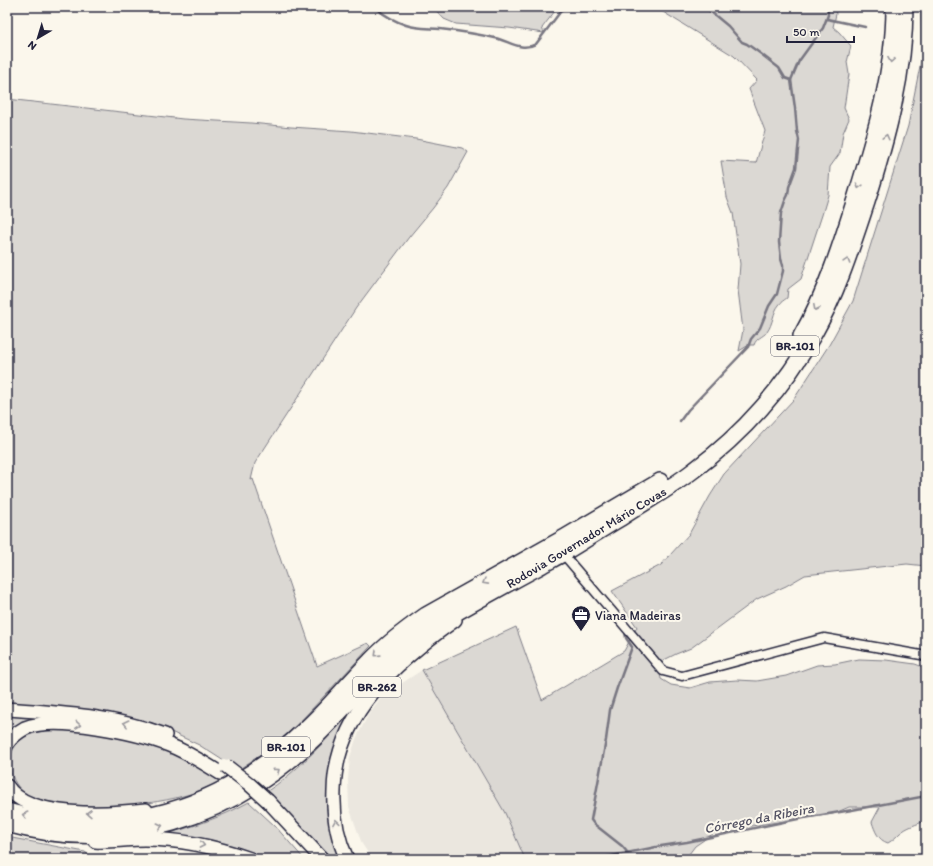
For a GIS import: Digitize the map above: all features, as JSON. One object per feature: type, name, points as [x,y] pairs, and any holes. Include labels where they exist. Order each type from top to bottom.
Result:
[{"type":"highway","name":"Rodovia Governador Mário Covas","points":[[7,811],[63,822],[108,822],[153,815],[183,807],[210,796],[247,776],[280,752],[315,720],[370,661],[396,637],[426,615],[565,537],[671,474],[689,462],[712,443],[760,395],[792,351],[806,328],[822,295],[844,237],[880,115],[892,49],[894,7]]},
{"type":"highway","name":"Rodovia Governador Mário Covas","points":[[7,824],[38,831],[62,834],[94,835],[140,831],[187,819],[233,799],[269,776],[298,754],[330,723],[379,670],[404,647],[433,626],[563,554],[694,471],[711,457],[745,426],[786,377],[825,314],[845,269],[879,164],[898,84],[904,48],[905,7]]},
{"type":"highway","name":"BR-262","points":[[347,859],[340,843],[336,821],[334,785],[340,749],[357,714],[386,677],[412,652],[463,615],[524,575]]},
{"type":"highway","points":[[7,709],[81,715],[108,719],[142,727],[186,743],[223,769]]},
{"type":"highway","points":[[7,744],[13,736],[32,726],[60,724],[87,726],[142,737],[169,745],[223,769],[248,783],[310,859]]},
{"type":"highway","points":[[7,786],[13,794],[24,802],[40,807],[68,812],[112,813],[149,810],[181,804],[210,796]]},
{"type":"highway","points":[[265,804],[322,859]]},
{"type":"highway","points":[[38,831],[85,840],[116,841],[145,839],[178,841],[216,848],[250,859]]},
{"type":"street","points":[[563,554],[663,671],[682,676],[824,638],[926,657]]},
{"type":"shaded area","points":[[433,7],[558,7],[542,28],[544,33],[509,28],[456,24],[444,19]]},
{"type":"shaded area","points":[[655,7],[835,7],[836,14],[833,27],[851,46],[847,62],[849,74],[844,108],[849,119],[843,133],[840,153],[830,167],[828,195],[801,279],[788,289],[787,298],[777,308],[767,332],[756,341],[754,345],[749,345],[739,351],[743,330],[738,290],[740,264],[733,213],[727,197],[721,161],[756,163],[765,131],[749,89],[757,80],[734,56]]},
{"type":"shaded area","points":[[921,7],[926,7],[926,566],[907,564],[805,575],[786,586],[757,599],[691,648],[664,660],[659,669],[661,679],[671,685],[690,688],[710,682],[737,680],[757,681],[786,676],[817,665],[835,664],[859,659],[886,660],[915,664],[926,668],[926,821],[906,829],[888,843],[879,837],[872,822],[880,807],[849,807],[833,814],[717,831],[695,846],[689,854],[690,859],[525,859],[505,813],[422,670],[516,627],[542,700],[624,651],[637,627],[612,591],[661,565],[689,534],[724,474],[794,399],[829,345],[853,301],[908,126],[922,56]]},
{"type":"shaded area","points":[[7,99],[183,119],[351,131],[416,139],[462,148],[468,152],[448,188],[356,308],[255,463],[251,480],[253,479],[317,666],[368,643],[371,646],[296,726],[272,747],[238,770],[199,745],[169,731],[7,705]]},
{"type":"shaded area","points":[[422,670],[505,813],[525,859],[372,859],[362,844],[349,807],[348,779],[350,757],[356,739],[367,717],[381,697]]},
{"type":"shaded area","points":[[7,714],[48,717],[23,723],[7,733]]},
{"type":"shaded area","points":[[344,719],[348,722],[337,747],[340,859],[327,859],[266,792],[277,785],[307,758]]},
{"type":"shaded area","points":[[54,730],[92,731],[156,745],[204,768],[223,781],[188,795],[148,803],[83,806],[44,801],[28,795],[16,784],[10,768],[10,760],[16,745],[22,739],[34,733]]},
{"type":"shaded area","points":[[249,802],[275,826],[304,859],[259,859],[158,836],[205,822]]},
{"type":"shaded area","points":[[7,837],[85,852],[91,857],[100,859],[7,859]]},
{"type":"waterway","points":[[374,7],[393,20],[410,26],[474,34],[500,39],[525,47],[536,44],[564,7]]},
{"type":"waterway","points":[[705,7],[728,26],[742,42],[761,54],[779,68],[785,78],[791,80]]},
{"type":"waterway","points":[[680,421],[688,410],[748,347],[751,339],[760,328],[769,306],[777,294],[783,271],[779,242],[781,213],[796,168],[799,140],[791,80],[799,61],[823,28],[828,15],[827,7]]},
{"type":"waterway","points":[[827,19],[865,27]]},
{"type":"waterway","points":[[625,631],[626,638],[632,647],[610,710],[591,820],[622,846],[628,853]]},
{"type":"waterway","name":"Córrego da Ribeira","points":[[597,859],[798,819],[926,796]]},
{"type":"place","name":"Viana Madeiras","points":[[581,632]]}]
